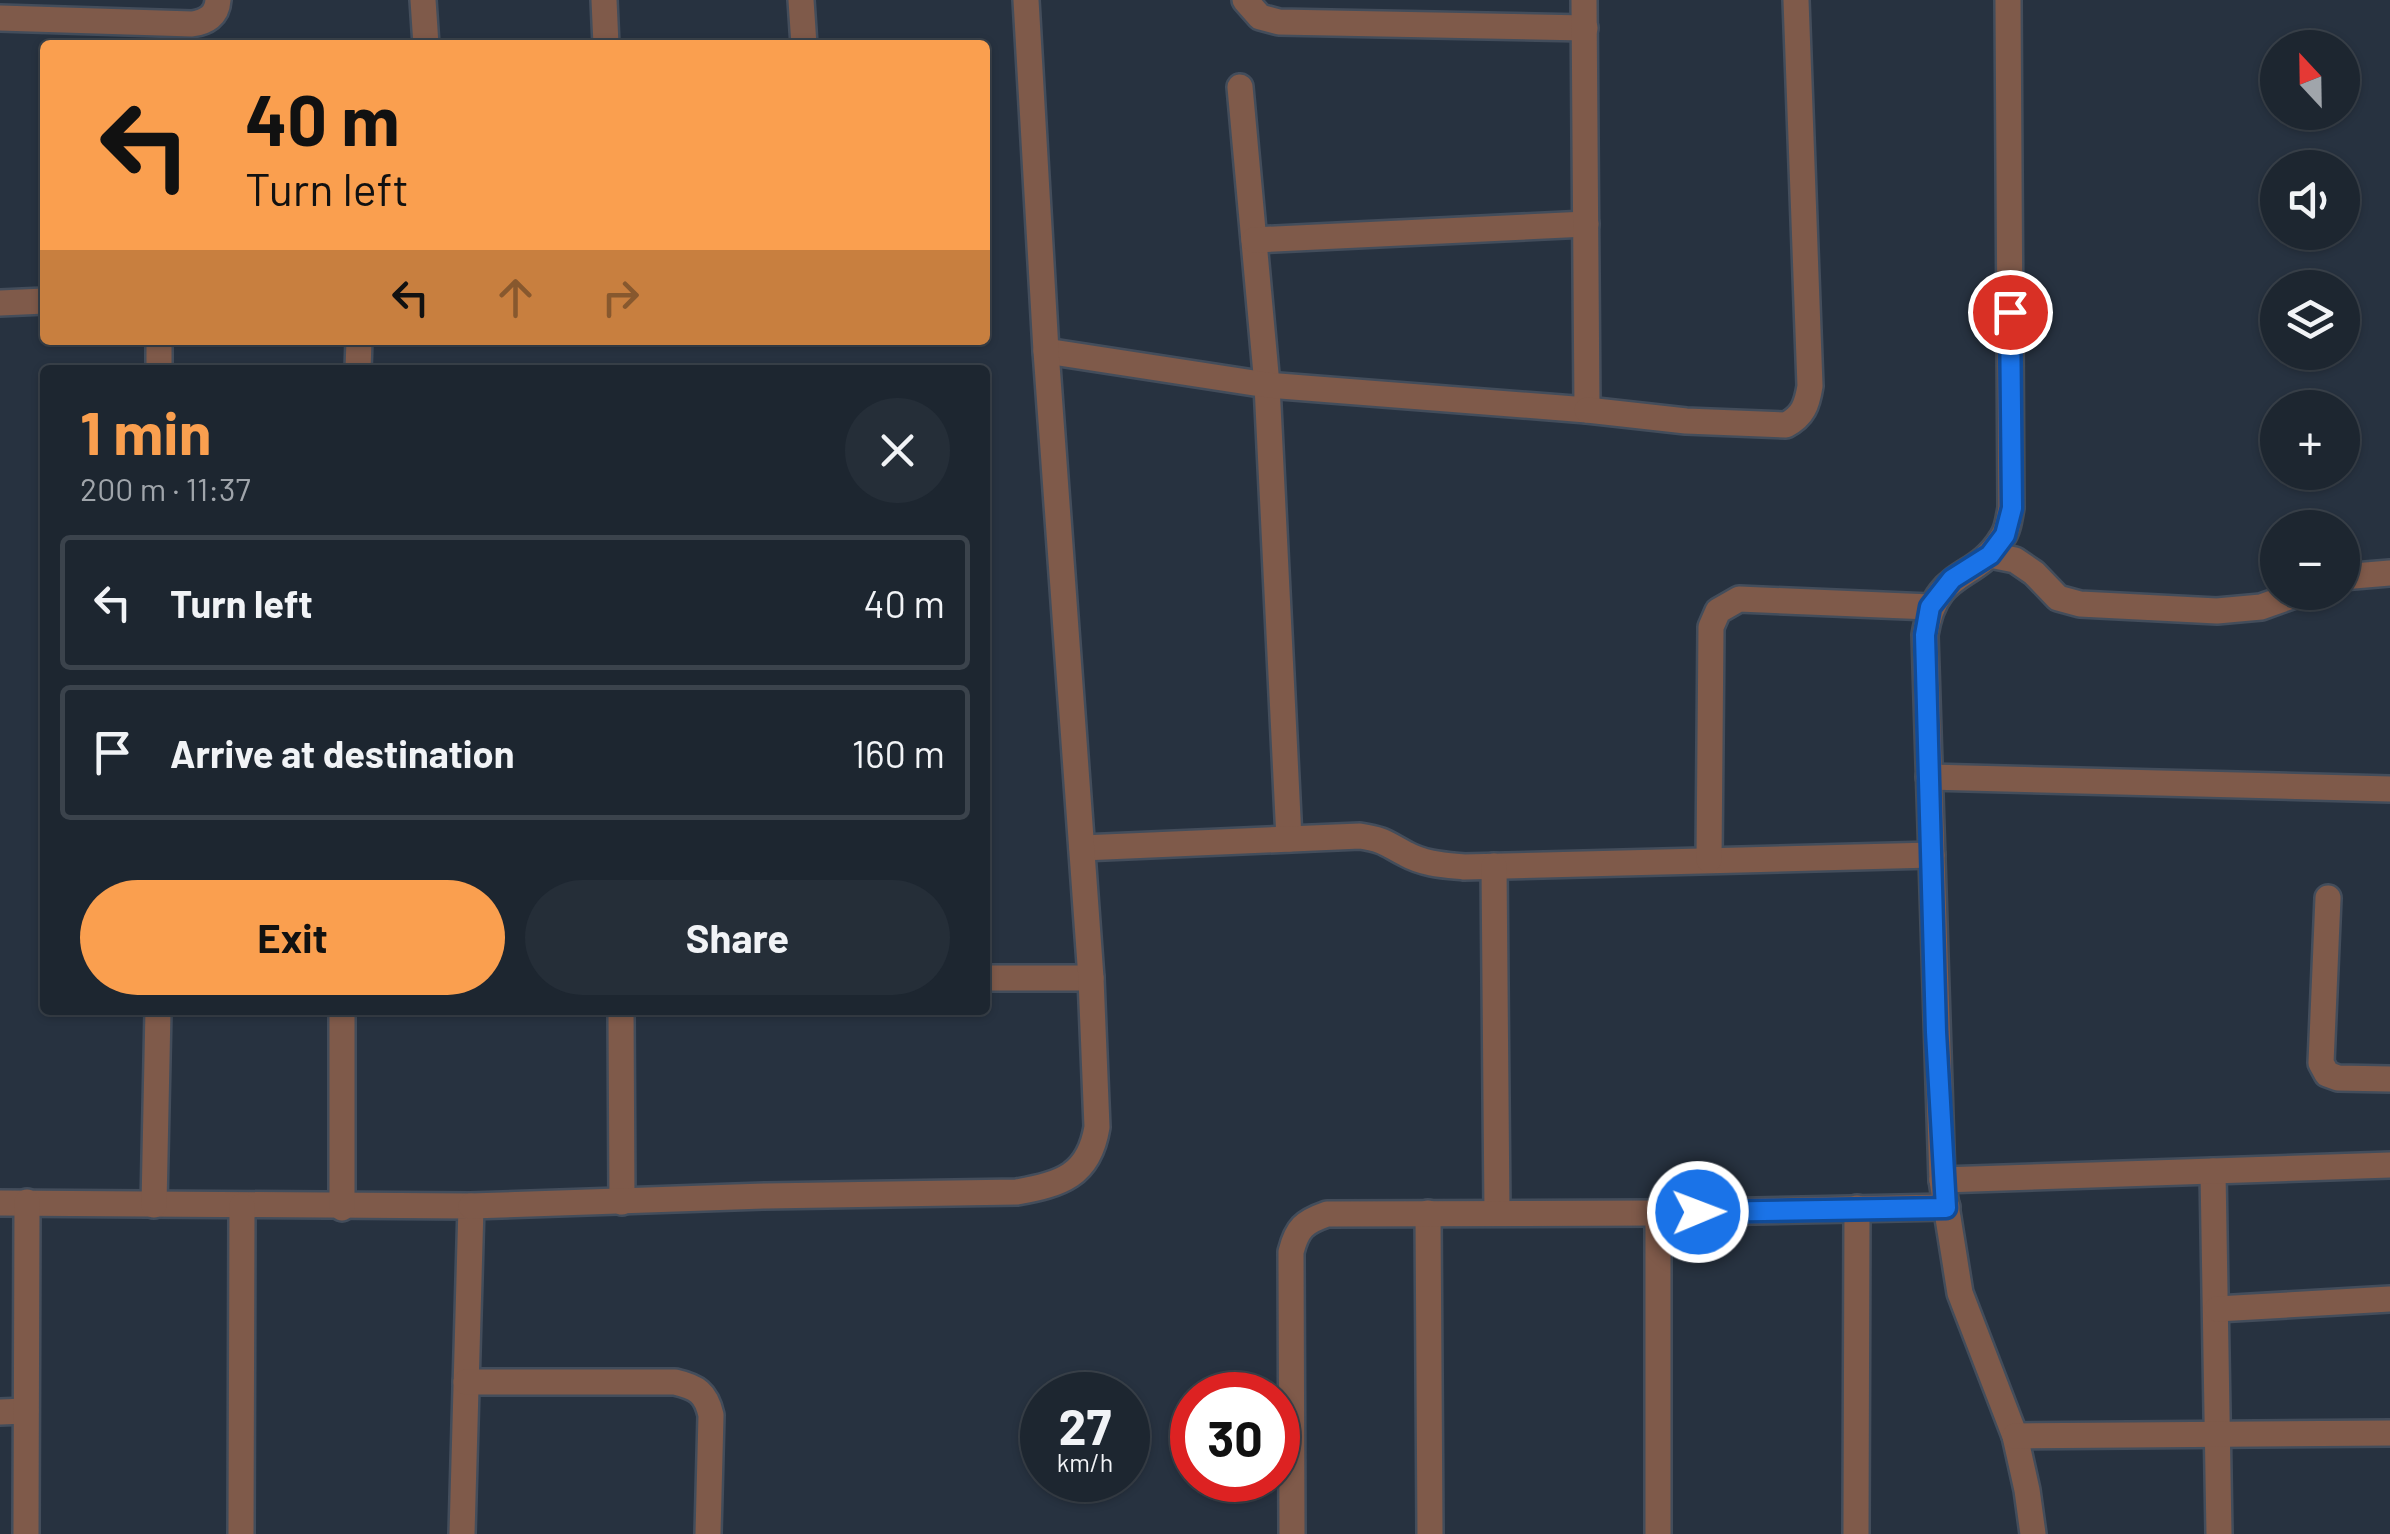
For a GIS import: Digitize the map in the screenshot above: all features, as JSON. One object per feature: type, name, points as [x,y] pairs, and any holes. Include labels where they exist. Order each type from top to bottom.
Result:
[{"type":"street","points":[[0,18],[192,24],[204,22],[214,14],[218,0]]},
{"type":"street","points":[[422,0],[426,40]]},
{"type":"street","points":[[604,0],[606,40]]},
{"type":"street","points":[[802,0],[804,40]]},
{"type":"street","points":[[0,1203],[342,1208],[1017,1192],[1054,1186],[1079,1170],[1094,1150],[1097,1127],[1091,978],[1046,351],[1026,0]]},
{"type":"street","points":[[1245,0],[1260,16],[1279,22],[1585,28]]},
{"type":"street","points":[[1584,0],[1587,410]]},
{"type":"street","points":[[1046,351],[1268,385],[1786,426],[1798,419],[1808,404],[1810,386],[1796,0]]},
{"type":"street","points":[[2008,0],[2012,508],[2005,535],[1990,555],[1952,579],[1930,607],[1925,635],[1942,1180],[1960,1293],[2015,1436],[2032,1534]]},
{"type":"street","points":[[1240,87],[1268,385],[1289,839]]},
{"type":"street","points":[[1254,240],[1586,224]]},
{"type":"street","points":[[0,302],[40,301]]},
{"type":"street","points":[[1990,555],[2016,560],[2058,598],[2080,604],[2217,611],[2260,608]]},
{"type":"street","points":[[2360,576],[2390,573]]},
{"type":"street","points":[[1709,860],[1711,627],[1718,611],[1738,599],[1930,607]]},
{"type":"street","points":[[1929,776],[2390,789]]},
{"type":"street","points":[[1082,848],[1360,836],[1388,840],[1406,854],[1432,864],[1494,866],[1932,855]]},
{"type":"street","points":[[1494,866],[1497,1213]]},
{"type":"street","points":[[2328,898],[2321,1063],[2327,1074],[2338,1078],[2390,1079]]},
{"type":"street","points":[[990,978],[1091,978]]},
{"type":"street","points":[[154,1205],[158,1015]]},
{"type":"street","points":[[342,1015],[342,1208]]},
{"type":"street","points":[[622,1015],[622,1202]]},
{"type":"street","points":[[1942,1180],[2390,1164]]},
{"type":"street","points":[[2213,1171],[2219,1534]]},
{"type":"street","points":[[26,1534],[27,1202]]},
{"type":"street","points":[[241,1534],[242,1206]]},
{"type":"street","points":[[462,1534],[470,1206]]},
{"type":"street","points":[[1856,1534],[1857,1208]]},
{"type":"street","points":[[1292,1534],[1291,1252],[1295,1234],[1306,1221],[1327,1214],[1946,1208]]},
{"type":"street","points":[[1428,1213],[1430,1534]]},
{"type":"street","points":[[1658,1213],[1658,1534]]},
{"type":"street","points":[[2216,1309],[2390,1299]]},
{"type":"street","points":[[466,1382],[674,1382],[694,1386],[708,1398],[711,1415],[708,1534]]},
{"type":"street","points":[[0,1412],[26,1411]]},
{"type":"street","points":[[2015,1436],[2390,1433]]},
{"type":"route","points":[[1698,1212],[1946,1208],[1936,1032],[1925,635],[1930,607],[1952,579],[1990,555],[2005,535],[2012,508],[2010,312]]}]
